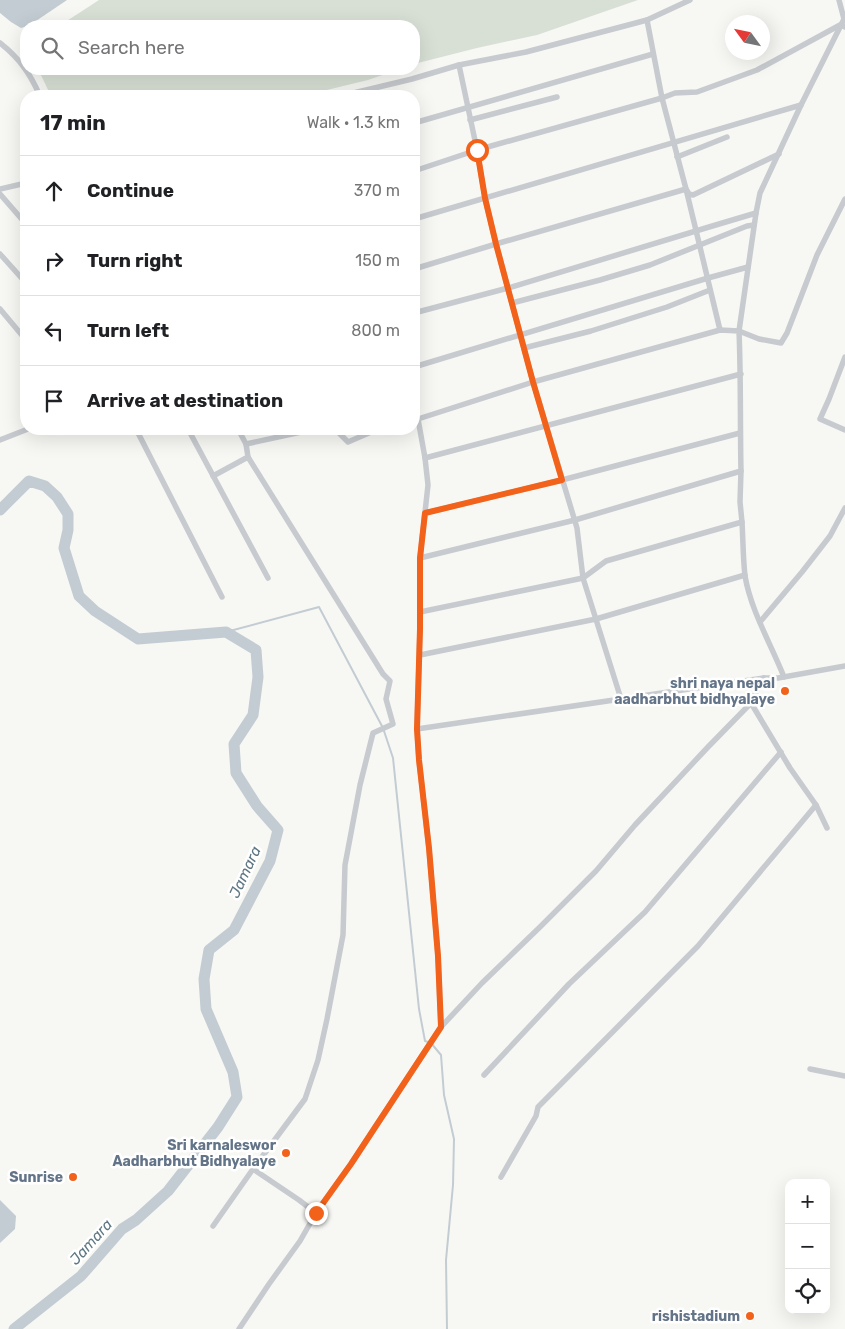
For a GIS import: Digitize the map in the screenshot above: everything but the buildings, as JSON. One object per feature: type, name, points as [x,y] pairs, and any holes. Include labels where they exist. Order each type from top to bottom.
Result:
[{"type":"street","points":[[366,90],[459,65],[526,52],[647,20],[690,0]]},
{"type":"street","points":[[784,677],[760,622],[745,576],[740,502],[741,374],[739,331],[760,193],[801,105],[842,26],[844,19],[839,0]]},
{"type":"street","points":[[647,20],[662,98],[720,330]]},
{"type":"street","points":[[420,169],[477,150],[675,93],[697,92],[757,70],[842,26]]},
{"type":"street","points":[[0,42],[20,61]]},
{"type":"street","points":[[420,121],[653,54]]},
{"type":"street","points":[[459,65],[496,244],[533,382],[577,528],[583,578],[621,699]]},
{"type":"street","points":[[30,75],[37,90]]},
{"type":"street","points":[[470,120],[557,97]]},
{"type":"street","points":[[420,217],[801,105]]},
{"type":"street","points":[[677,157],[727,137]]},
{"type":"street","points":[[686,189],[689,194],[693,195],[778,154]]},
{"type":"street","points":[[0,189],[20,184]]},
{"type":"street","points":[[420,267],[686,189]]},
{"type":"street","points":[[0,194],[20,217]]},
{"type":"street","points":[[420,417],[533,382],[720,330],[739,331],[759,339],[781,343],[787,333],[818,255],[845,199]]},
{"type":"street","points":[[420,311],[508,288],[756,213]]},
{"type":"street","points":[[512,303],[642,268],[747,226],[754,225]]},
{"type":"street","points":[[0,254],[20,276]]},
{"type":"street","points":[[420,365],[748,267]]},
{"type":"street","points":[[524,348],[601,328],[667,307],[710,290]]},
{"type":"street","points":[[0,309],[20,333]]},
{"type":"street","points":[[845,356],[820,418],[845,430]]},
{"type":"street","points":[[425,458],[741,374]]},
{"type":"street","points":[[0,440],[20,432]]},
{"type":"street","points":[[425,513],[562,480],[740,432]]},
{"type":"street","points":[[139,435],[222,597]]},
{"type":"street","points":[[191,435],[268,578]]},
{"type":"street","points":[[213,1226],[305,1099],[318,1060],[343,935],[345,864],[360,785],[373,733],[393,724],[386,699],[390,681],[383,674],[248,457],[246,444],[241,435]]},
{"type":"street","points":[[246,444],[287,435]]},
{"type":"street","points":[[341,435],[348,442],[364,435]]},
{"type":"street","points":[[420,435],[428,485],[420,558],[420,655],[417,729],[431,868],[441,1027]]},
{"type":"street","points":[[213,476],[248,457]]},
{"type":"street","points":[[420,558],[574,520],[741,471]]},
{"type":"street","points":[[760,622],[830,536],[845,508]]},
{"type":"street","points":[[420,612],[583,578],[606,561],[742,522]]},
{"type":"street","points":[[420,655],[596,619],[745,576]]},
{"type":"street","points":[[417,729],[764,678],[784,677],[845,666]]},
{"type":"street","points":[[239,1329],[300,1241],[316,1213],[351,1164],[441,1027],[482,983],[596,871],[635,825],[752,703],[758,686],[764,678]]},
{"type":"street","points":[[752,703],[790,768],[816,805],[827,828]]},
{"type":"street","points":[[484,1075],[569,984],[645,912],[781,752]]},
{"type":"street","points":[[501,1176],[536,1116],[538,1107],[698,946],[816,805]]},
{"type":"street","points":[[810,1069],[845,1076]]},
{"type":"street","points":[[253,1169],[316,1213]]},
{"type":"shaded area","points":[[0,0],[67,0],[37,20],[20,20],[20,27],[0,13]]},
{"type":"shaded area","points":[[99,0],[638,0],[537,35],[420,62],[420,20],[68,20]]},
{"type":"shaded area","points":[[41,75],[383,75],[327,90],[48,90]]},
{"type":"shaded area","points":[[0,1200],[16,1216],[15,1229],[0,1243]]},
{"type":"shaded area","name":"rishistadium","points":[[750,1310],[756,1316],[750,1322],[744,1316]]},
{"type":"waterway","name":"Jamara","points":[[0,510],[29,481],[45,486],[57,497],[68,514],[68,530],[64,548],[79,596],[95,611],[138,639],[226,632],[256,650],[258,677],[253,715],[234,744],[236,773],[257,806],[278,830],[270,861],[234,930],[209,950],[204,979],[206,1009],[233,1072],[237,1097],[218,1127],[168,1191],[136,1220],[122,1229],[81,1276],[14,1329]]},
{"type":"waterway","points":[[226,632],[319,607],[383,728],[393,758],[419,1009],[425,1041],[431,1043],[441,1055],[444,1095],[454,1139],[453,1185],[446,1260],[447,1329]]},
{"type":"place","name":"shri naya nepal aadharbhut bidhyalaye","points":[[785,691]]},
{"type":"place","name":"Sri karnaleswor Aadharbhut Bidhyalaye","points":[[286,1153]]},
{"type":"place","name":"Sunrise","points":[[73,1177]]},
{"type":"place","name":"rishistadium","points":[[750,1316]]},
{"type":"route","points":[[316,1213],[351,1164],[441,1027],[438,956],[417,729],[420,558],[425,513],[562,480],[533,382],[496,244],[485,198],[477,150]]}]
